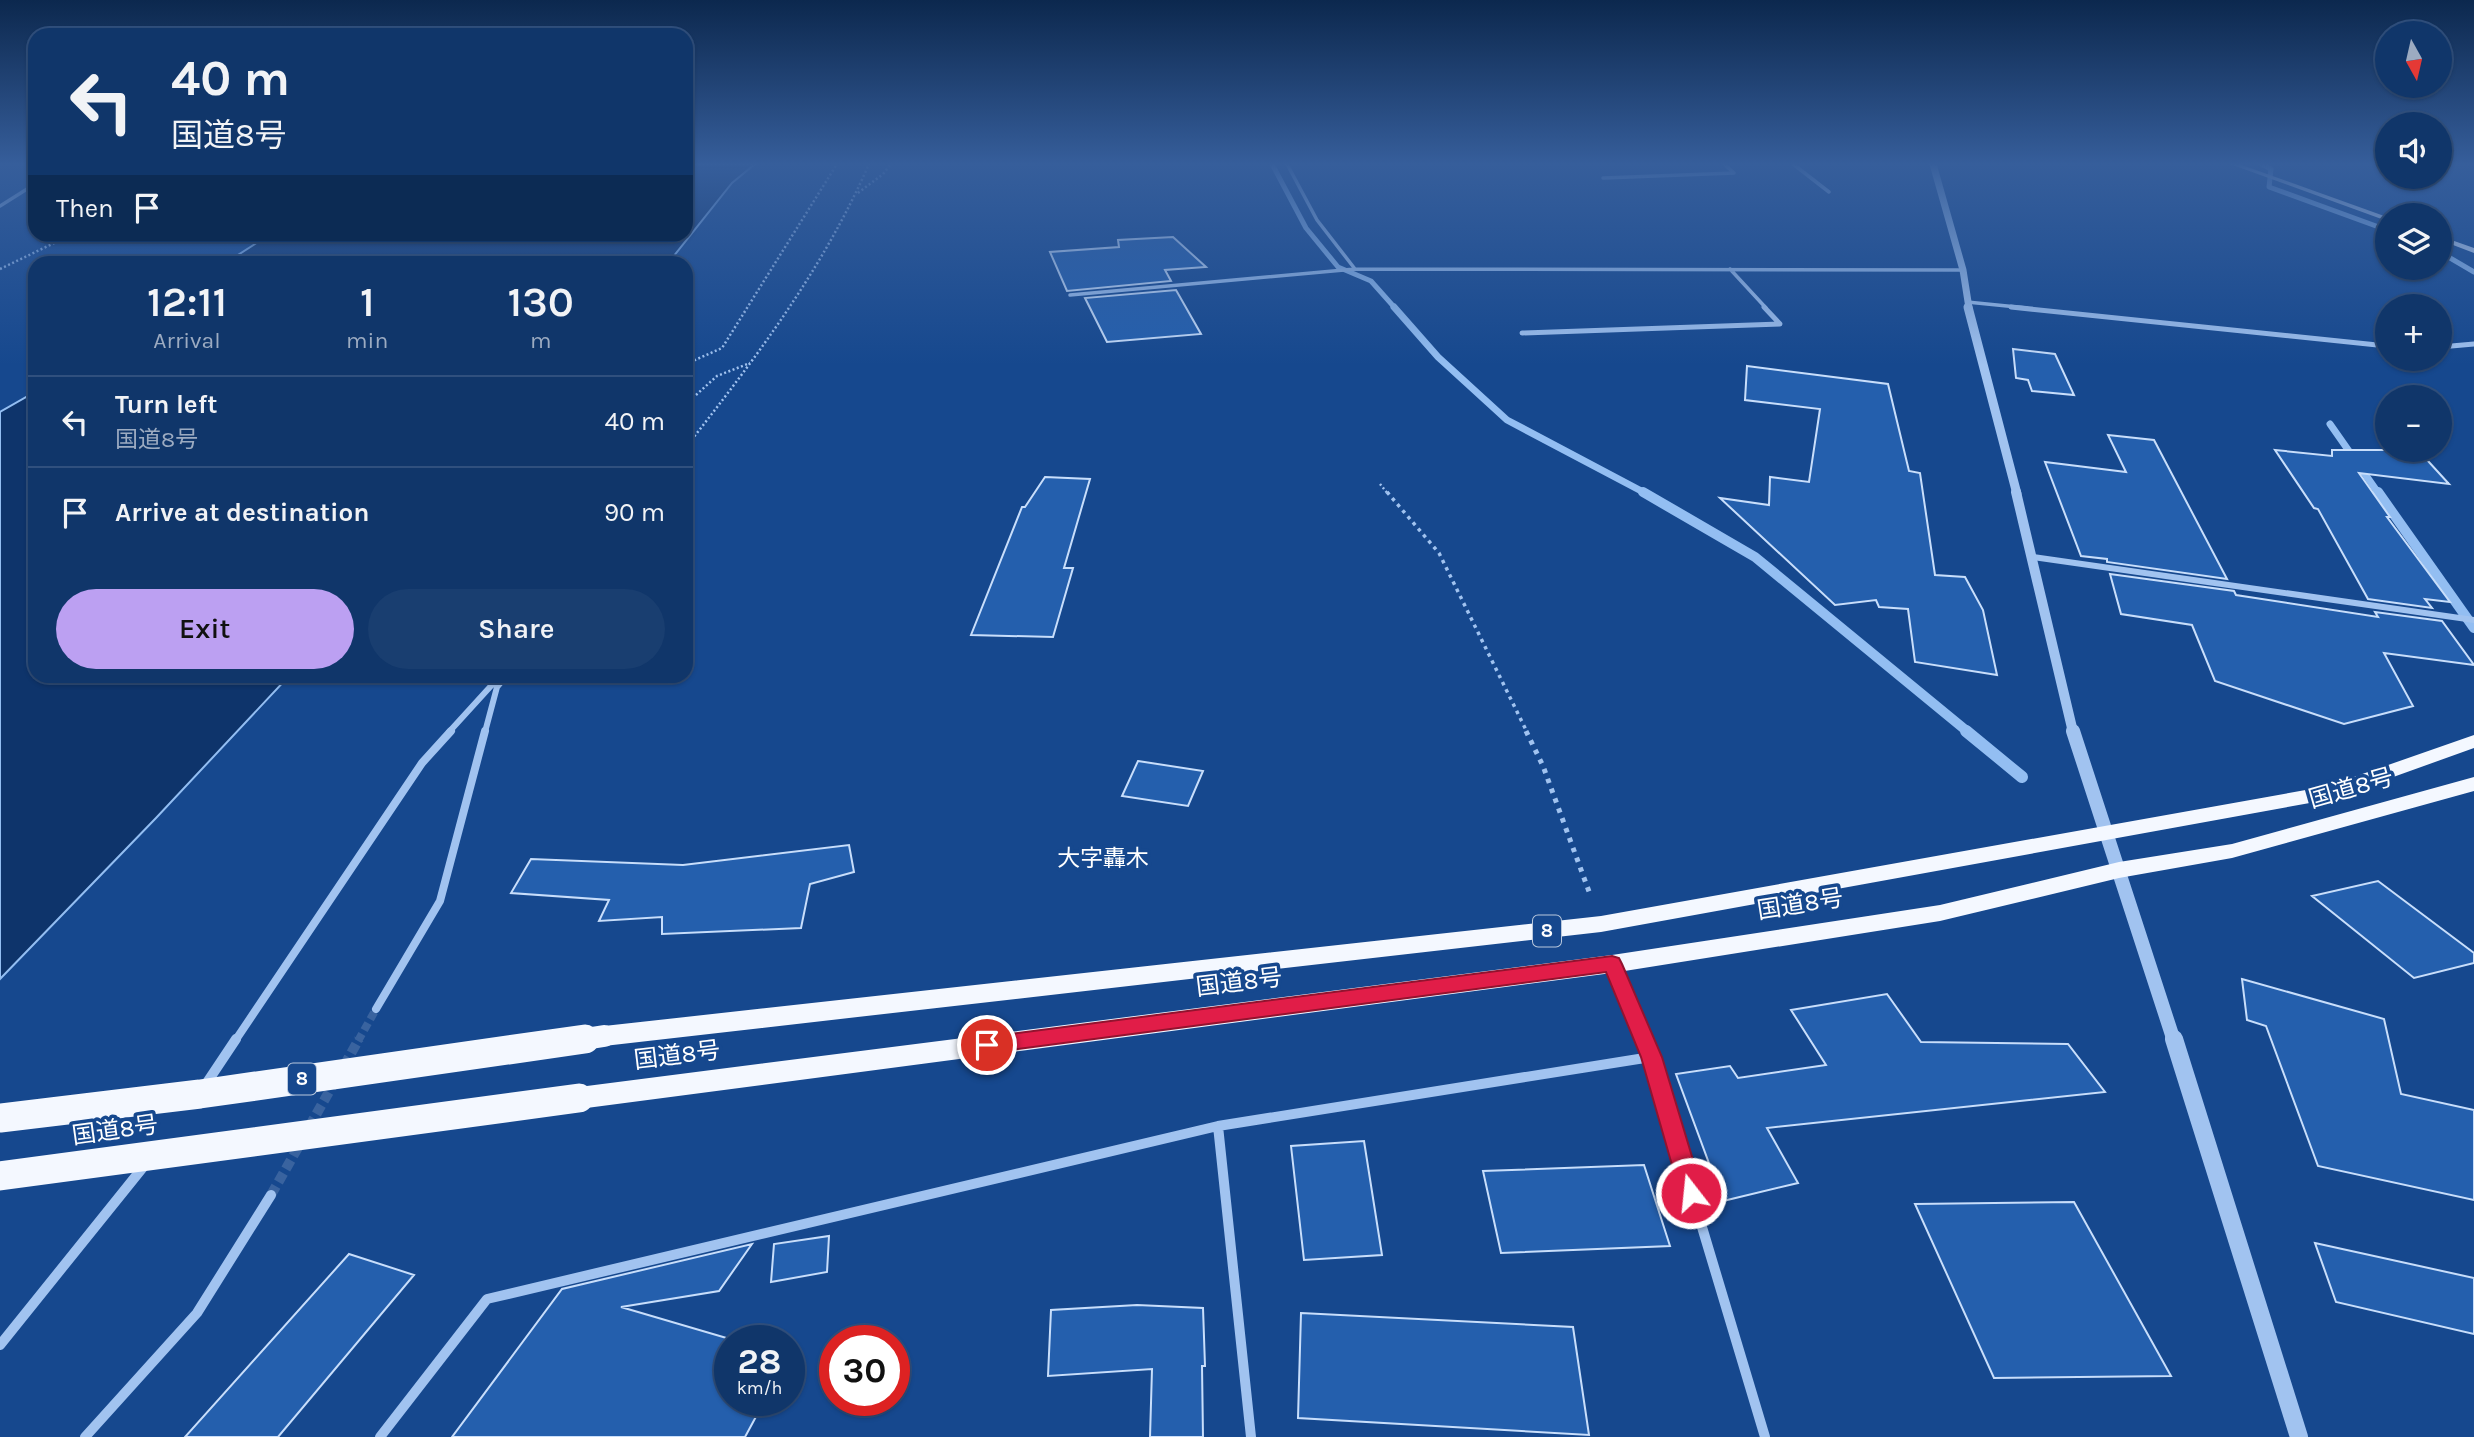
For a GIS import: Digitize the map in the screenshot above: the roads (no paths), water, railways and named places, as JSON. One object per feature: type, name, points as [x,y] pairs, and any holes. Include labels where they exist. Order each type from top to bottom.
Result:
[{"type":"highway","name":"国道8号","points":[[0,1118],[200,1094],[604,1036],[1601,925],[2332,792],[2474,741]]},
{"type":"highway","name":"国道8号","points":[[0,1176],[1612,964],[1940,913],[2119,870],[2232,851],[2474,783]]},
{"type":"main road","points":[[2452,243],[2474,251]]},
{"type":"street","points":[[1325,231],[1354,269]]},
{"type":"street","points":[[1951,231],[2033,557],[2076,746],[2119,870],[2299,1437]]},
{"type":"street","points":[[1070,295],[1354,269],[1962,270]]},
{"type":"street","points":[[1522,333],[1780,324],[1730,269]]},
{"type":"street","points":[[1967,302],[2375,345]]},
{"type":"street","points":[[2452,346],[2474,344]]},
{"type":"street","points":[[2033,557],[2474,620]]},
{"type":"street","points":[[200,1094],[422,763],[493,683]]},
{"type":"street","points":[[376,1009],[440,901],[500,683]]},
{"type":"street","points":[[1612,964],[1651,1057],[1765,1437]]},
{"type":"street","points":[[380,1437],[487,1299],[1218,1126],[1651,1057]]},
{"type":"street","points":[[1218,1126],[1251,1437]]},
{"type":"street","points":[[0,1345],[153,1154]]},
{"type":"street","points":[[85,1437],[197,1313],[271,1195]]},
{"type":"water","points":[[258,242],[685,242],[674,256],[236,256]]},
{"type":"water","points":[[28,396],[28,683],[282,683],[0,979],[0,412]]},
{"type":"waterway","points":[[1309,231],[1338,267],[1371,281],[1395,308]]},
{"type":"waterway","points":[[2452,259],[2474,272]]},
{"type":"waterway","points":[[1394,307],[1438,357],[1507,420],[1647,494]]},
{"type":"waterway","points":[[2330,424],[2379,494]]},
{"type":"waterway","points":[[1643,492],[1755,557],[1968,732]]},
{"type":"waterway","points":[[2378,492],[2474,628]]},
{"type":"waterway","points":[[1966,731],[2022,777]]},
{"type":"tunnel","points":[[358,1041],[376,1009]]},
{"type":"tunnel","points":[[344,1066],[359,1039]]},
{"type":"tunnel","points":[[309,1127],[334,1083]]},
{"type":"tunnel","points":[[271,1195],[300,1144]]},
{"type":"district","name":"大字轟木","points":[[1103,858]]}]
